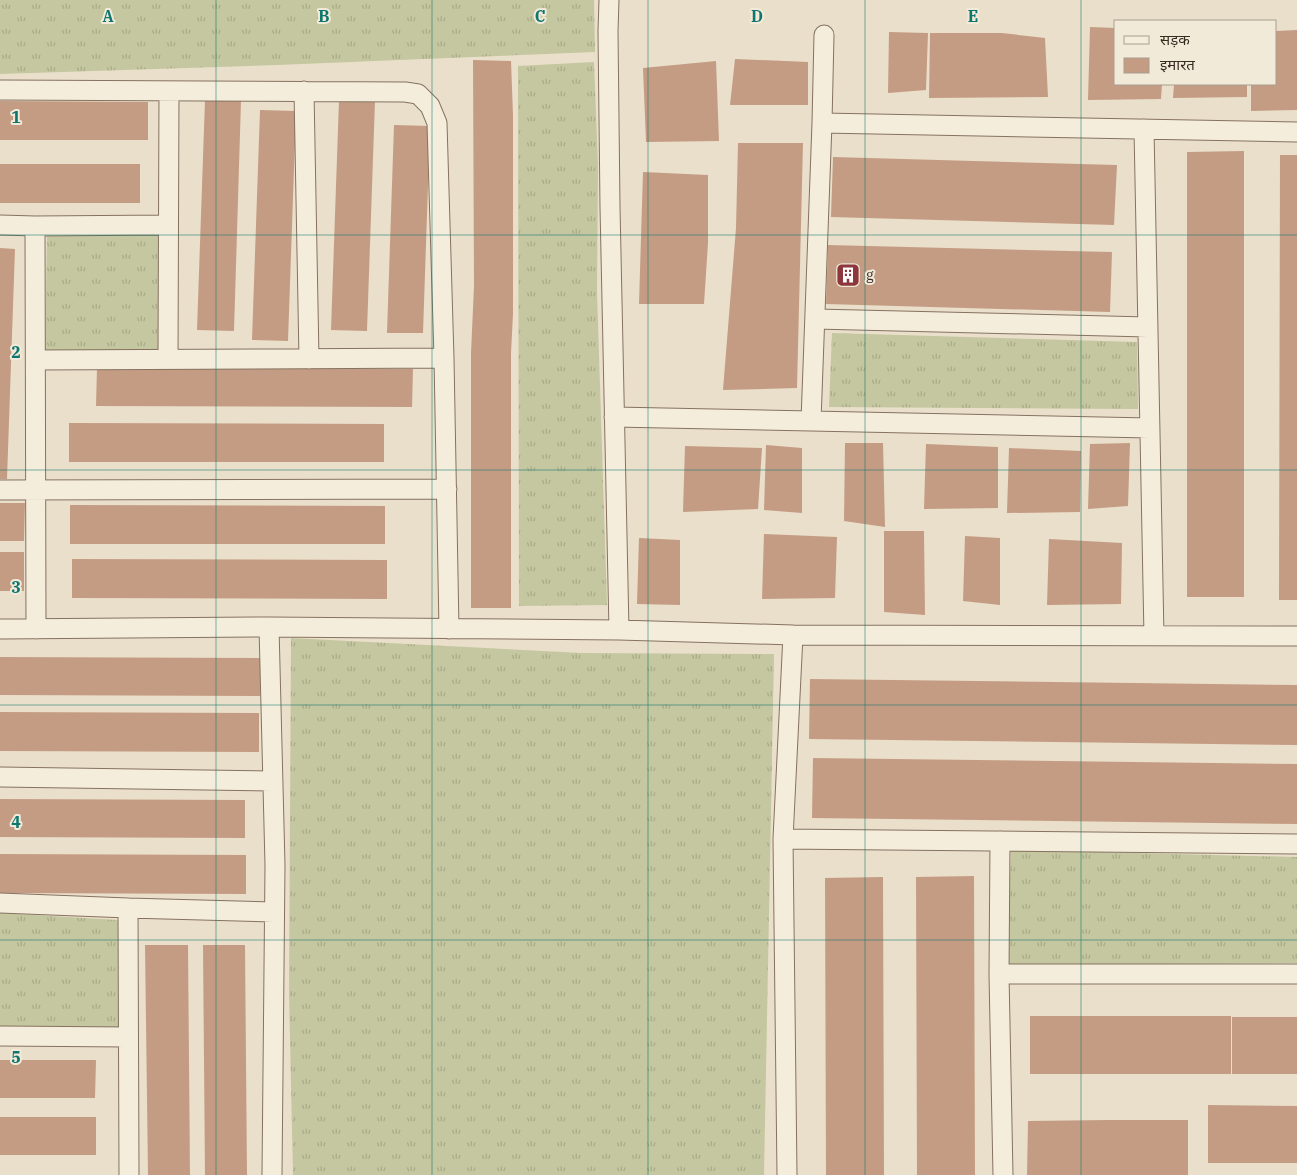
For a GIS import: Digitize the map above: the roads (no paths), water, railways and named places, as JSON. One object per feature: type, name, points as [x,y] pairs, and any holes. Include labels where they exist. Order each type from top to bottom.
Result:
[{"type":"street","points":[[609,0],[608,51],[619,630]]},
{"type":"street","points":[[811,421],[824,35]]},
{"type":"street","points":[[0,90],[405,92],[418,94],[430,106],[437,123],[449,628]]},
{"type":"street","points":[[168,359],[169,91]]},
{"type":"street","points":[[304,91],[309,358]]},
{"type":"street","points":[[822,123],[1297,132]]},
{"type":"street","points":[[1144,129],[1154,636]]},
{"type":"street","points":[[0,225],[168,225]]},
{"type":"street","points":[[35,226],[36,629]]},
{"type":"street","points":[[815,319],[1148,327]]},
{"type":"street","points":[[36,360],[444,358]]},
{"type":"street","points":[[614,417],[1150,428]]},
{"type":"street","points":[[0,490],[446,489]]},
{"type":"street","points":[[0,629],[269,627],[619,630],[793,636],[1297,636]]},
{"type":"street","points":[[269,627],[274,912],[272,1175]]},
{"type":"street","points":[[787,1175],[783,839],[793,636]]},
{"type":"street","points":[[0,777],[273,782]]},
{"type":"street","points":[[783,839],[1297,844]]},
{"type":"street","points":[[1000,841],[999,974],[1003,1175]]},
{"type":"street","points":[[0,903],[274,912]]},
{"type":"street","points":[[128,908],[129,1175]]},
{"type":"street","points":[[999,974],[1297,974]]},
{"type":"street","points":[[0,1036],[128,1037]]},
{"type":"place","name":"g","points":[[848,275]]}]
